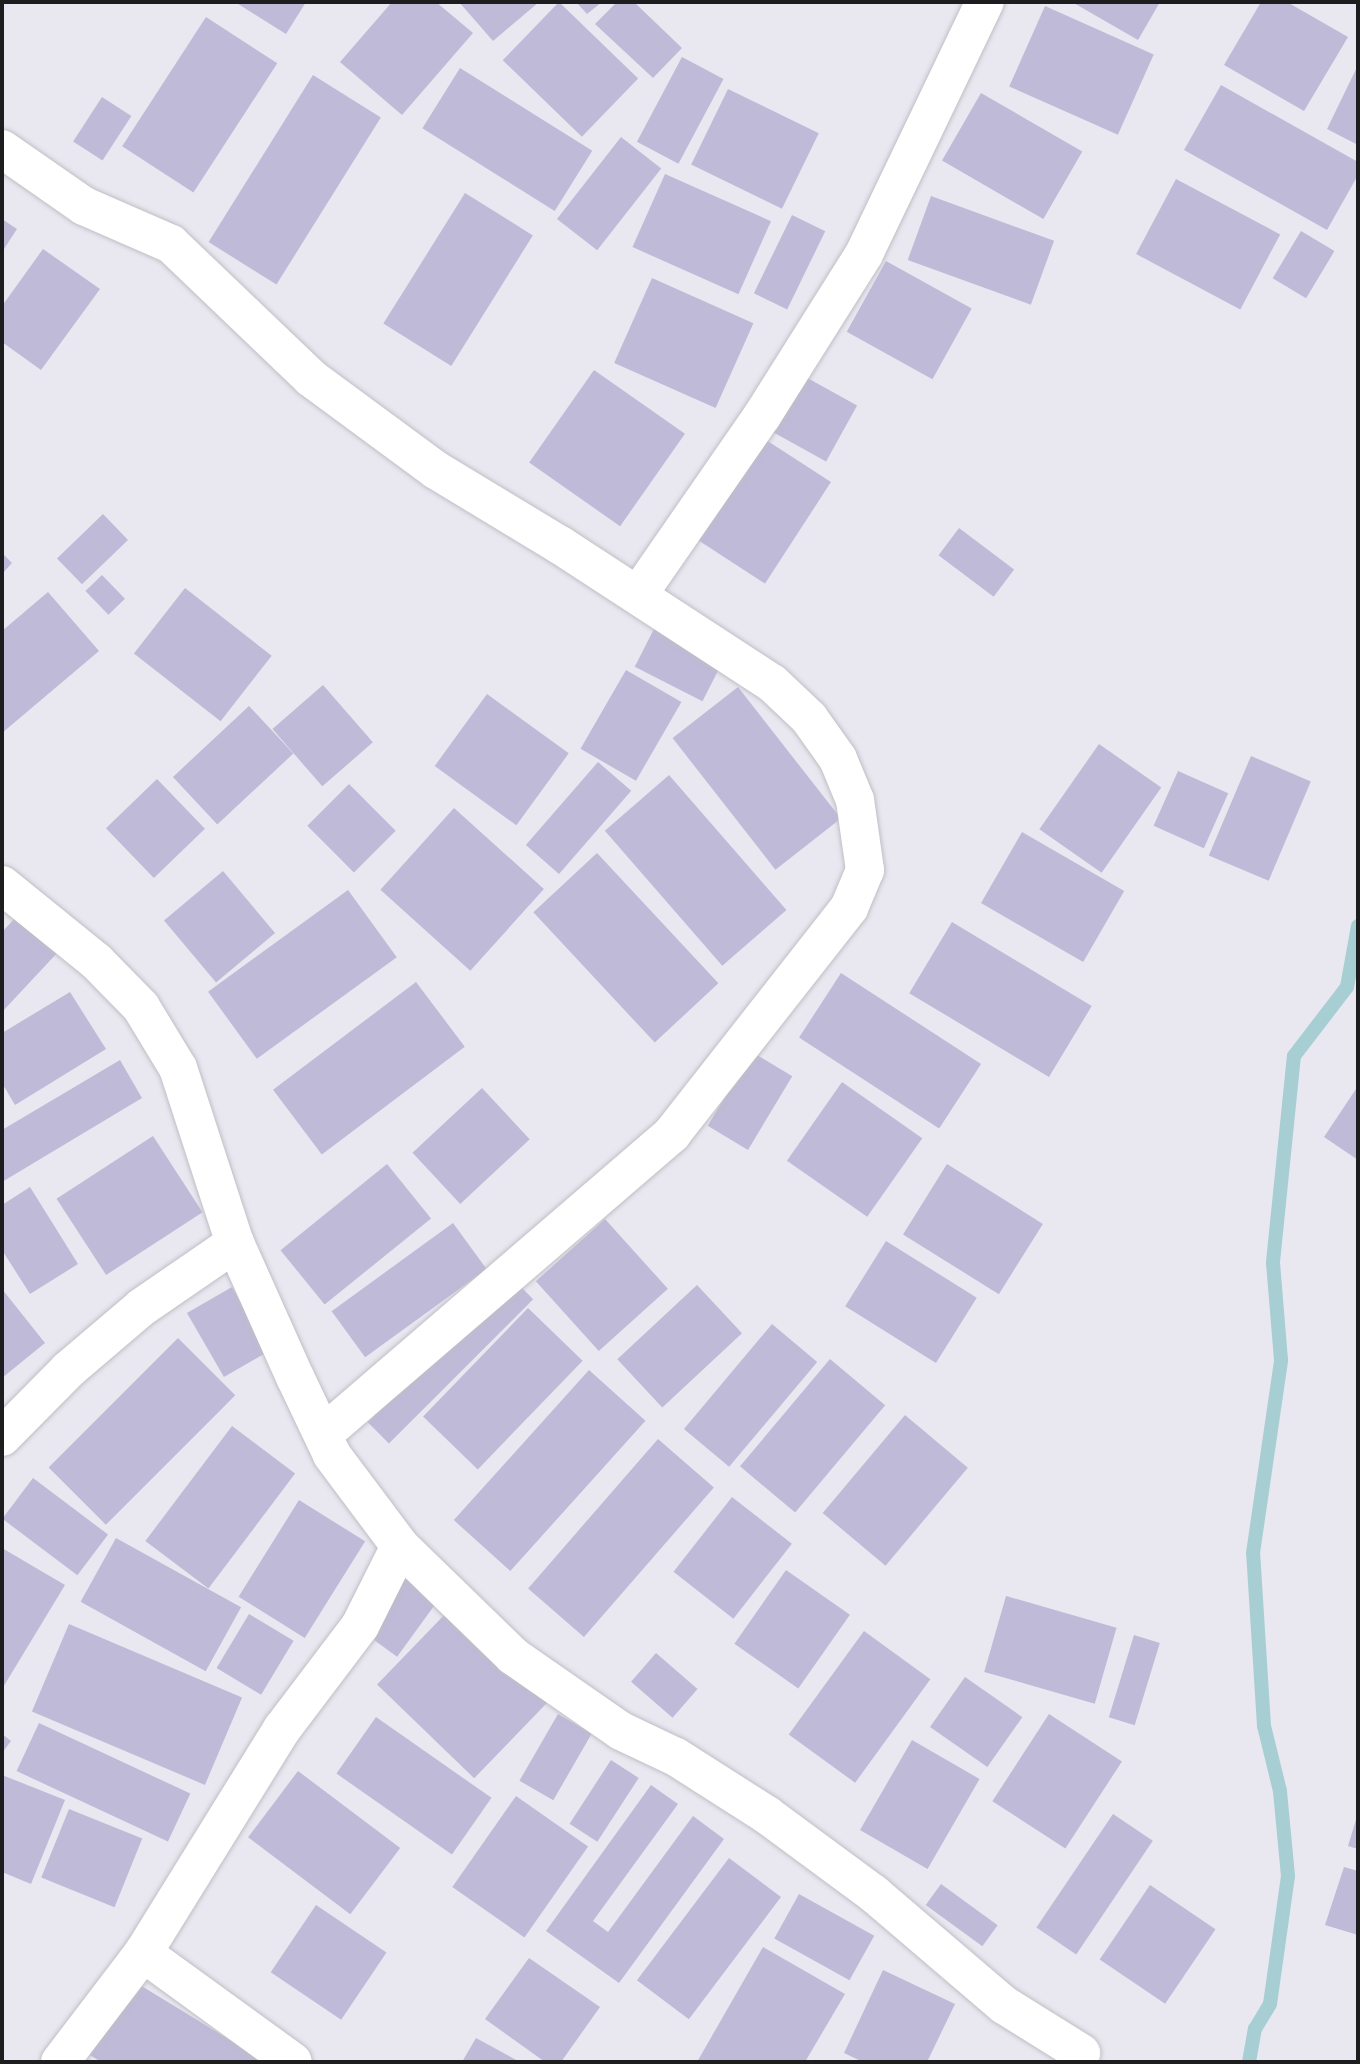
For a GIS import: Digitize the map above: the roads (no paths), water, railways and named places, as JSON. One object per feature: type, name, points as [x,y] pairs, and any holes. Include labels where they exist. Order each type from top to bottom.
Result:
[{"type":"street","points":[[638,595],[762,416],[864,254],[985,2]]},
{"type":"street","points":[[2,149],[84,206],[171,244],[311,378],[436,470],[638,595],[772,683],[809,718],[838,759],[855,800],[865,870],[849,908],[672,1134],[323,1434]]},
{"type":"street","points":[[2,885],[97,962],[141,1007],[177,1068],[235,1243],[332,1455],[400,1546],[513,1656],[621,1731],[676,1757],[767,1815],[874,1894],[1003,2005],[1081,2053]]},
{"type":"street","points":[[2,1437],[68,1370],[142,1307],[235,1243]]},
{"type":"street","points":[[61,2062],[143,1953],[282,1728],[360,1626],[400,1546]]},
{"type":"street","points":[[143,1953],[293,2062]]},
{"type":"waterway","points":[[1249,2062],[1255,2029],[1270,2004],[1288,1876],[1280,1791],[1264,1726],[1253,1553],[1281,1360],[1273,1262],[1294,1056],[1347,987],[1358,926]]}]
